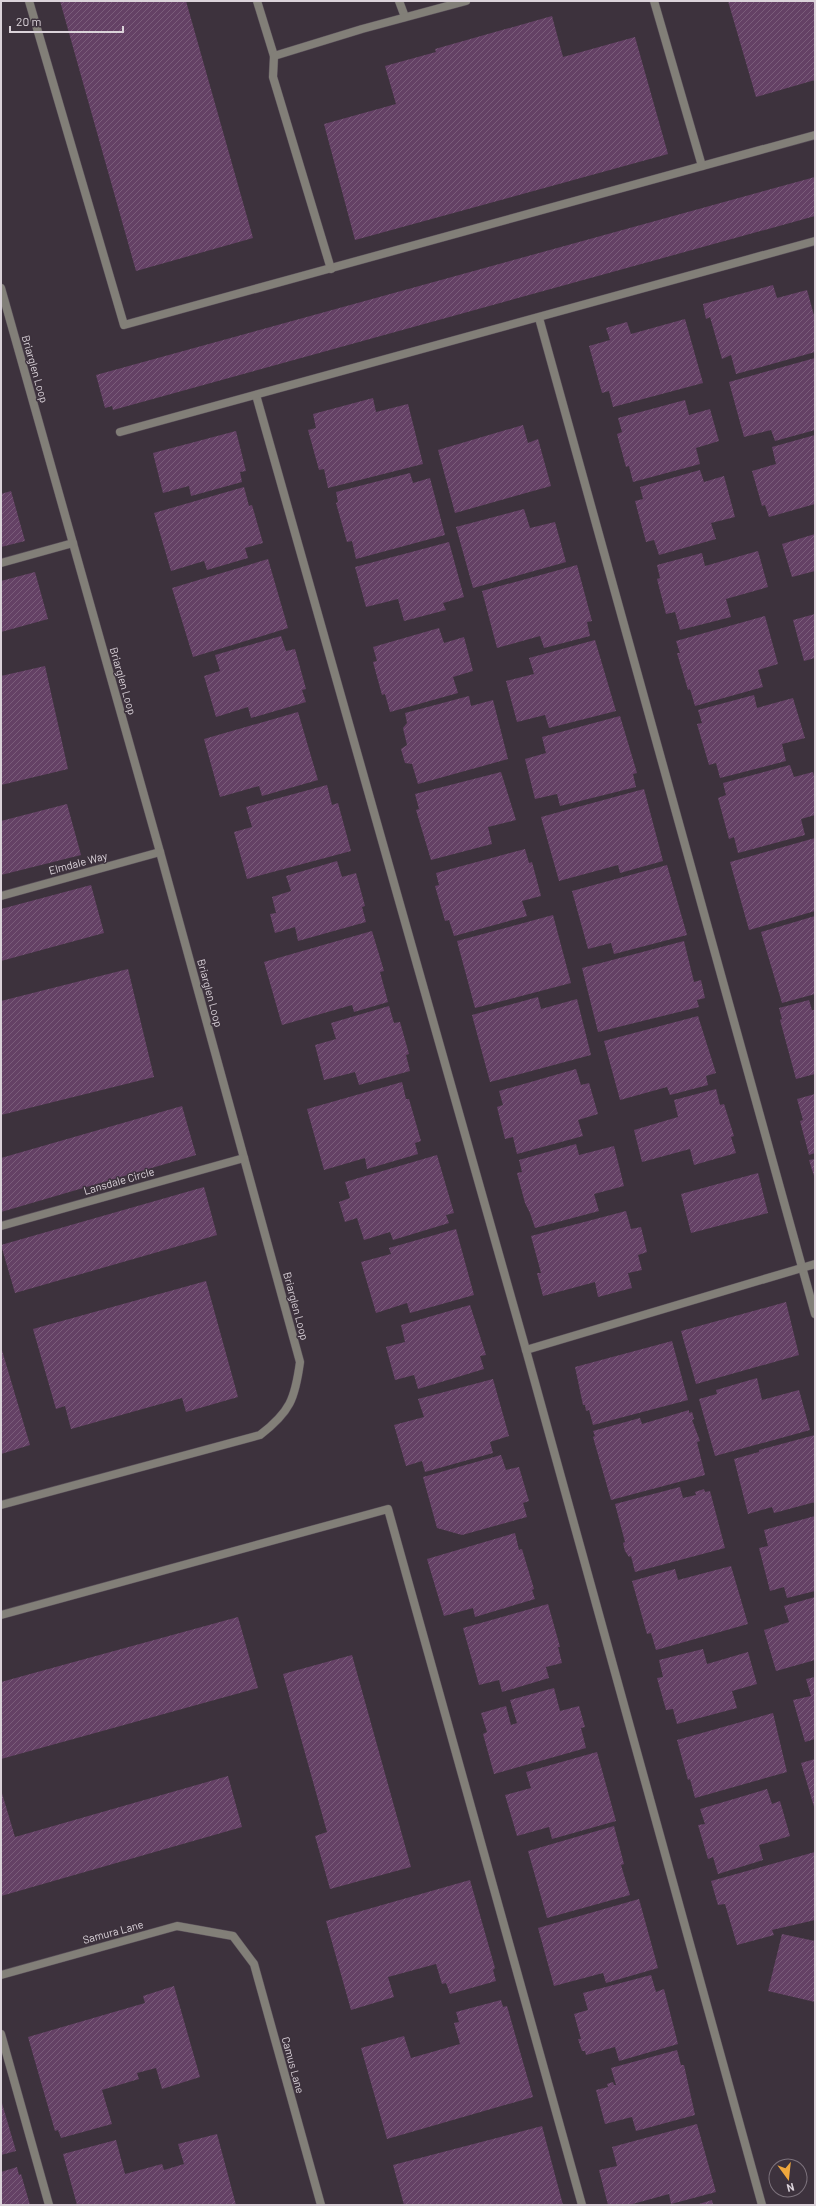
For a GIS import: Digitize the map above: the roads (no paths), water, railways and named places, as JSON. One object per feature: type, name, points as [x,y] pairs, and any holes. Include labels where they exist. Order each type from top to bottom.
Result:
[{"type":"street","points":[[29,1],[124,325],[815,134]]},
{"type":"street","points":[[257,1],[274,56],[273,77],[331,268]]},
{"type":"street","points":[[399,1],[405,17]]},
{"type":"street","points":[[274,56],[405,17],[466,1]]},
{"type":"street","points":[[654,1],[702,166]]},
{"type":"street","points":[[120,432],[815,241]]},
{"type":"street","name":"Briarglen Loop","points":[[1,288],[160,852],[300,1362],[297,1386],[288,1409],[276,1423],[260,1435],[1,1505]]},
{"type":"street","points":[[539,318],[815,1314]]},
{"type":"street","points":[[256,395],[526,1350],[762,2205]]},
{"type":"street","points":[[1,563],[73,543]]},
{"type":"street","name":"Elmdale Way","points":[[1,896],[160,852]]},
{"type":"street","name":"Lansdale Circle","points":[[1,1226],[244,1158]]},
{"type":"street","points":[[526,1350],[815,1264]]},
{"type":"street","points":[[1,1615],[388,1509],[582,2205]]},
{"type":"street","name":"Samura Lane","points":[[1,1974],[177,1926],[233,1936]]},
{"type":"street","name":"Camus Lane","points":[[233,1936],[254,1964],[321,2205]]},
{"type":"street","points":[[1,2034],[49,2205]]}]
